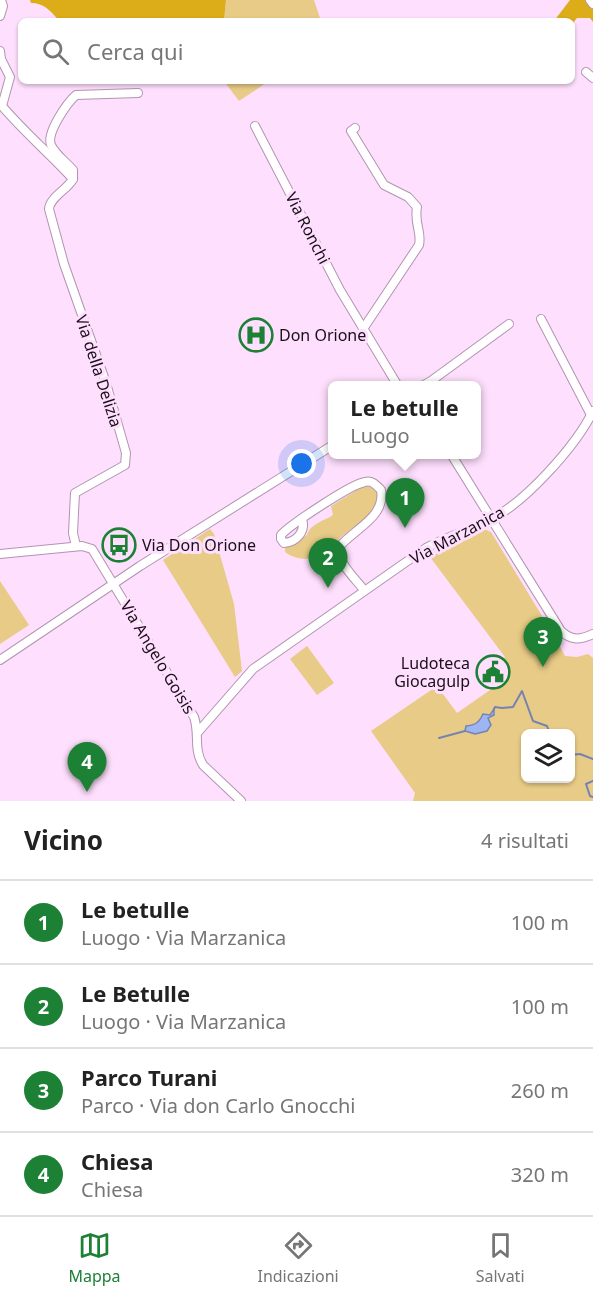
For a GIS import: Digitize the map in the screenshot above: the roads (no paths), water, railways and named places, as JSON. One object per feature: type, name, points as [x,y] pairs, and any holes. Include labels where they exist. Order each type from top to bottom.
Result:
[{"type":"street","points":[[0,16],[3,6],[1,0]]},
{"type":"street","points":[[590,0],[593,4]]},
{"type":"street","points":[[0,51],[10,77],[2,106],[73,179]]},
{"type":"street","points":[[73,179],[73,170],[52,147],[50,140],[52,131],[67,105],[76,95],[138,93]]},
{"type":"street","name":"Via Ronchi","points":[[255,126],[340,290],[395,381]]},
{"type":"street","points":[[355,128],[351,131],[384,185],[408,197],[417,207],[415,219],[421,237],[413,255],[363,329]]},
{"type":"street","name":"Via della Delizia","points":[[73,179],[69,187],[51,201],[49,208],[64,264],[106,383],[126,461],[125,465],[75,493],[76,546]]},
{"type":"street","name":"Via Marzanica","points":[[198,732],[253,669],[436,542],[491,520],[521,498],[540,480],[578,436],[592,413],[541,319]]},
{"type":"street","points":[[432,381],[509,324]]},
{"type":"street","name":"Via Angelo Goisis","points":[[114,583],[328,448]]},
{"type":"street","points":[[454,459],[561,631],[568,637],[582,638],[593,634]]},
{"type":"street","points":[[302,519],[352,486],[370,481],[381,490],[381,506],[370,520],[339,547],[343,563],[364,591]]},
{"type":"street","points":[[0,554],[76,546]]},
{"type":"street","name":"Via Angelo Goisis","points":[[76,546],[86,546],[92,549],[195,717],[198,732],[196,746],[203,765],[241,801]]},
{"type":"street","points":[[0,660],[114,583]]},
{"type":"water","points":[[494,709],[494,715],[488,718],[491,725],[487,731],[475,734],[465,731],[466,726],[476,723],[483,714],[490,715]]},
{"type":"waterway","points":[[494,709],[495,707],[513,707],[522,691],[533,721],[547,726],[548,729]]},
{"type":"waterway","points":[[439,738],[465,731]]},
{"type":"waterway","points":[[575,754],[593,759]]},
{"type":"waterway","points":[[593,781],[586,784],[590,796],[593,797]]},
{"type":"place","name":"Don Orione","points":[[256,335]]},
{"type":"place","name":"Le betulle","points":[[405,528]]},
{"type":"place","name":"Via Don Orione","points":[[119,545]]},
{"type":"place","name":"Le Betulle","points":[[328,588]]},
{"type":"place","name":"Parco Turani","points":[[543,667]]},
{"type":"place","name":"Ludoteca Giocagulp","points":[[493,672]]},
{"type":"place","name":"Chiesa","points":[[87,792]]}]
